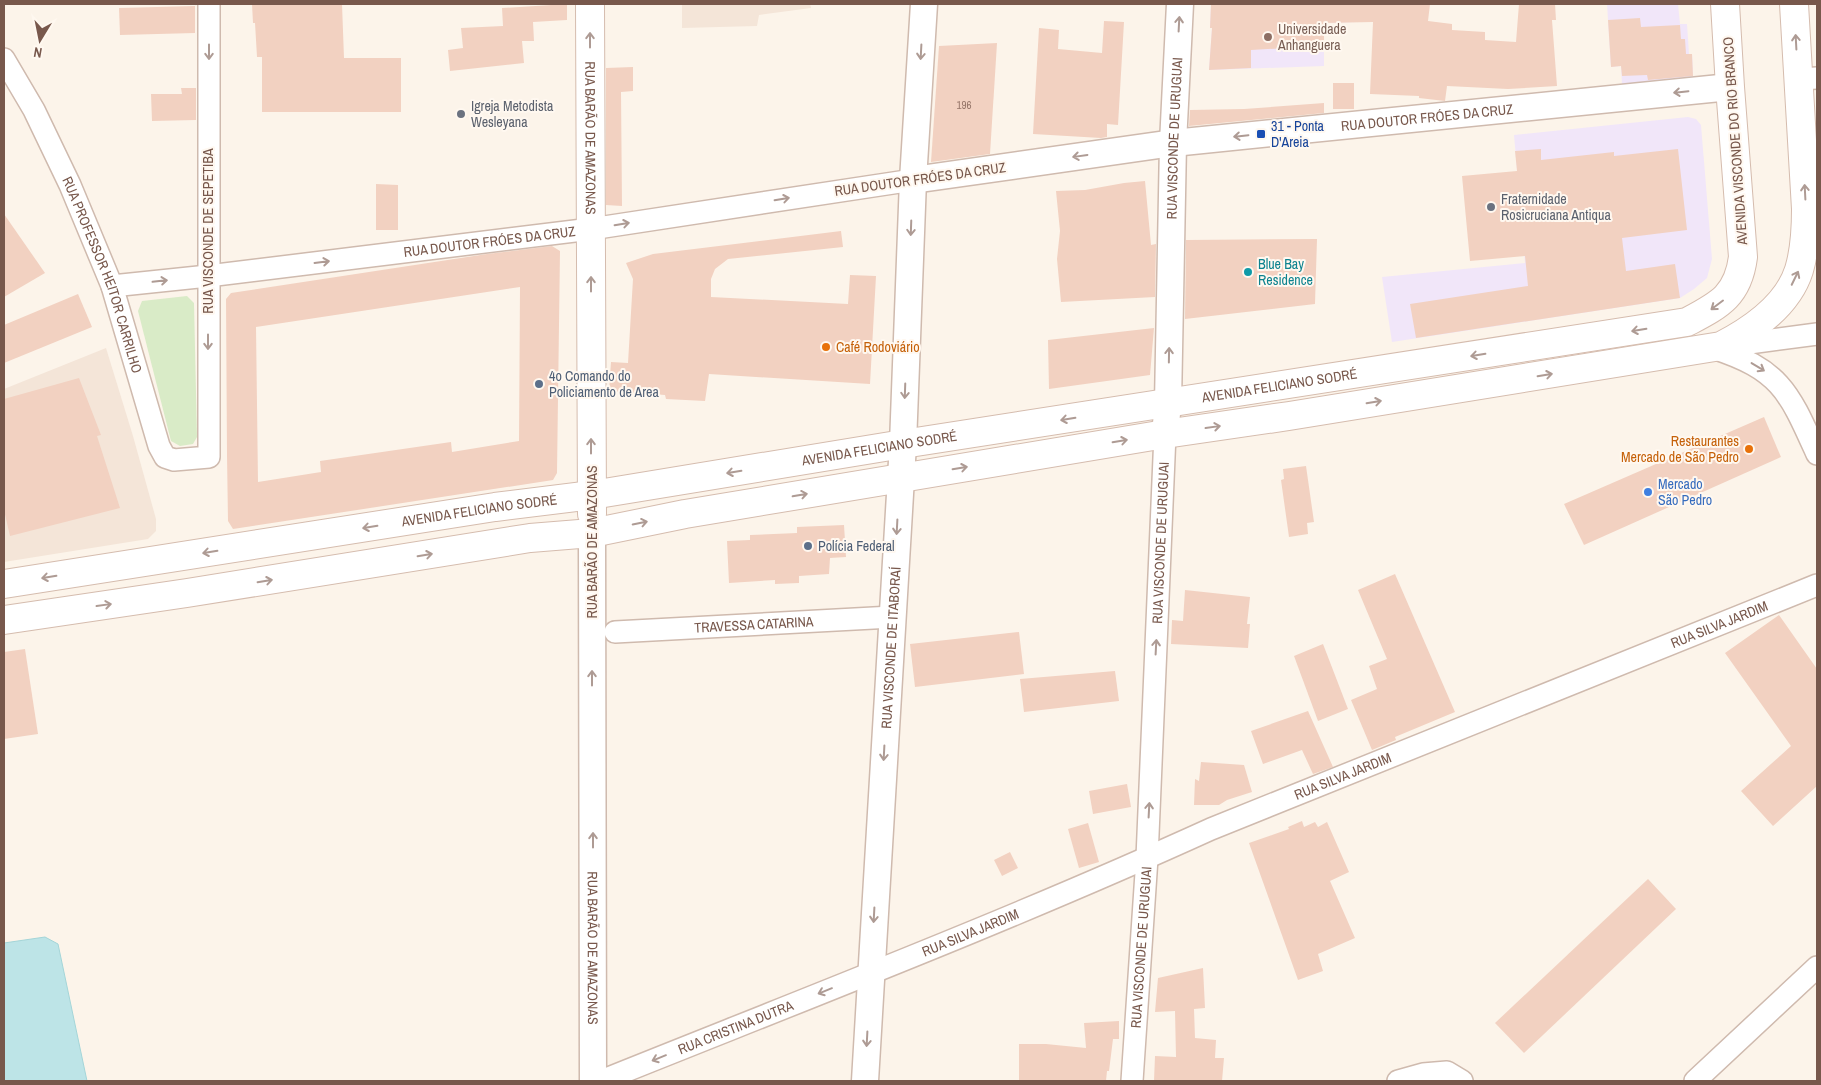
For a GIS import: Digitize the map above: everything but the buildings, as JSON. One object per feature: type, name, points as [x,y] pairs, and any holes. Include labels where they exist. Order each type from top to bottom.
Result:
[{"type":"main road","name":"RUA BARÃO DE AMAZONAS","points":[[590,4],[592,533]]},
{"type":"main road","name":"AVENIDA VISCONDE DO RIO BRANCO","points":[[1725,4],[1742,232],[1743,257],[1739,279]]},
{"type":"main road","points":[[4,620],[187,593],[530,538],[592,533],[685,514],[1165,434],[1289,416],[1717,347],[1751,329],[1768,314],[1784,297],[1799,271],[1805,237],[1808,79],[1794,4]]},
{"type":"main road","name":"AVENIDA FELICIANO SODRÉ","points":[[4,584],[495,507],[592,495],[903,444],[1687,322],[1710,310],[1727,298],[1739,279]]},
{"type":"street","name":"RUA VISCONDE DE SEPETIBA","points":[[209,4],[209,457]]},
{"type":"street","name":"RUA VISCONDE DE ITABORAÍ","points":[[865,1081],[899,478],[903,444],[913,180],[924,4]]},
{"type":"street","name":"RUA VISCONDE DE URUGUAI","points":[[1132,1081],[1147,858],[1165,434],[1168,404],[1172,143],[1180,4]]},
{"type":"street","name":"RUA PROFESSOR HEITOR CARRILHO","points":[[4,59],[34,110],[70,185],[112,286],[159,446],[165,457],[174,460],[209,457]]},
{"type":"street","name":"RUA DOUTOR FRÓES DA CRUZ","points":[[112,286],[208,276],[591,228],[1172,143],[1730,87]]},
{"type":"street","points":[[1717,347],[1817,334]]},
{"type":"street","points":[[1717,347],[1761,368],[1774,378],[1793,401],[1817,454]]},
{"type":"street","name":"RUA BARÃO DE AMAZONAS","points":[[592,533],[594,1081]]},
{"type":"street","name":"RUA SILVA JARDIM","points":[[871,973],[1147,858],[1211,829],[1817,585]]},
{"type":"street","name":"TRAVESSA CATARINA","points":[[615,632],[892,617]]},
{"type":"street","points":[[1695,1081],[1817,967]]},
{"type":"street","name":"RUA CRISTINA DUTRA","points":[[601,1081],[871,973]]},
{"type":"street","points":[[1398,1081],[1424,1074],[1446,1072],[1462,1081]]},
{"type":"shaded area","points":[[682,4],[810,4],[811,8],[759,15],[757,26],[682,28]]},
{"type":"shaded area","name":"Universidade Anhanguera","points":[[1211,4],[1356,4],[1356,22],[1324,23],[1324,66],[1209,70],[1212,28],[1210,28]]},
{"type":"shaded area","points":[[1607,4],[1678,4],[1680,24],[1687,24],[1689,54],[1692,54],[1693,74],[1690,78],[1622,84],[1621,66],[1611,67]]},
{"type":"shaded area","points":[[1688,117],[1696,119],[1701,125],[1712,259],[1707,278],[1694,289],[1680,298],[1392,342],[1382,277],[1525,263],[1514,135]]},
{"type":"shaded area","points":[[106,348],[156,519],[156,531],[148,539],[4,562],[4,389]]},
{"type":"green space","points":[[187,296],[194,303],[197,437],[193,444],[180,446],[171,441],[138,311],[142,301]]},
{"type":"water","points":[[45,937],[58,944],[87,1081],[4,1081],[4,943]]},
{"type":"place","name":"Universidade Anhanguera","points":[[1268,37]]},
{"type":"place","name":"Igreja Metodista Wesleyana","points":[[461,114]]},
{"type":"place","name":"31 - Ponta D'Areia","points":[[1261,134]]},
{"type":"place","name":"Fraternidade Rosicruciana Antiqua","points":[[1491,207]]},
{"type":"place","name":"Blue Bay Residence","points":[[1248,272]]},
{"type":"place","name":"Café Rodoviário","points":[[826,347]]},
{"type":"place","name":"4o Comando do Policiamento de Area","points":[[539,384]]},
{"type":"place","name":"Restaurantes Mercado de São Pedro","points":[[1749,449]]},
{"type":"place","name":"Mercado São Pedro","points":[[1648,492]]},
{"type":"place","name":"Polícia Federal","points":[[808,546]]}]
